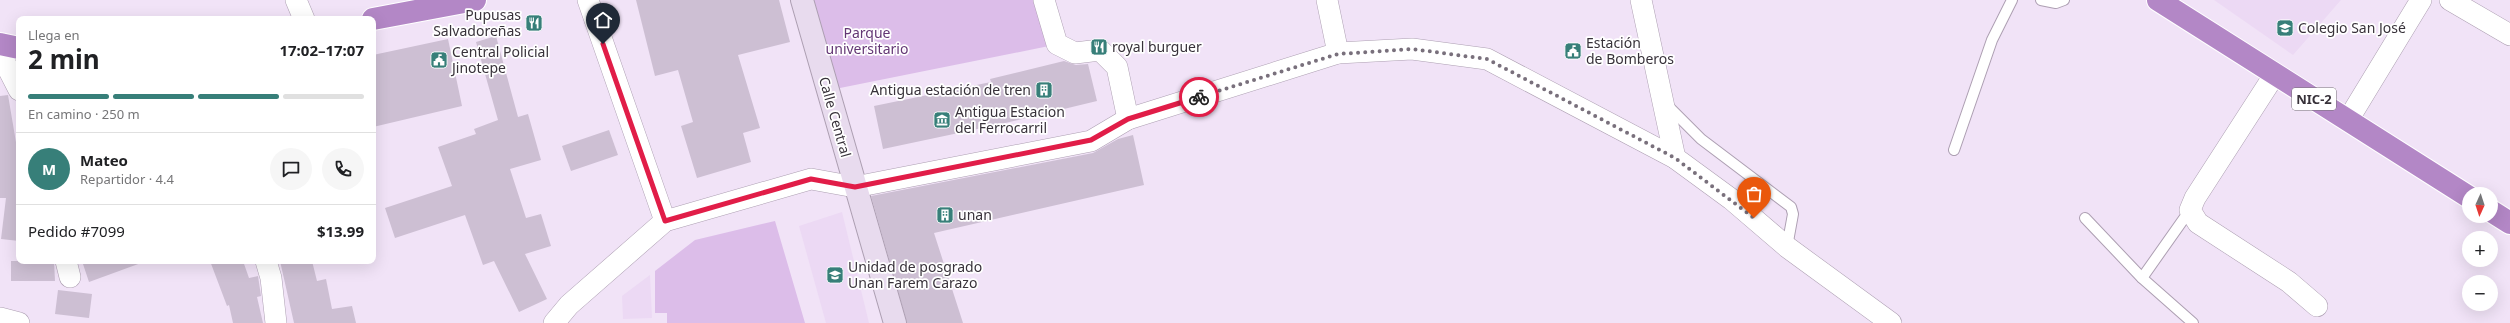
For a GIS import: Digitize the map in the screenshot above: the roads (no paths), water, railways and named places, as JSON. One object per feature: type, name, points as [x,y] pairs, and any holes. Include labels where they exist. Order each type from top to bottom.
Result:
[{"type":"highway","points":[[376,18],[475,0]]},
{"type":"highway","name":"NIC-2","points":[[2158,0],[2462,193]]},
{"type":"highway","points":[[0,44],[16,47]]},
{"type":"highway","points":[[2498,215],[2510,223]]},
{"type":"main road","name":"Calle Central","points":[[802,0],[895,323]]},
{"type":"street","points":[[296,0],[303,16]]},
{"type":"street","points":[[588,0],[665,221]]},
{"type":"street","points":[[1044,0],[1057,44],[1075,53],[1100,50],[1117,67],[1128,119]]},
{"type":"street","points":[[1327,0],[1338,54]]},
{"type":"street","points":[[1641,0],[1675,158]]},
{"type":"street","points":[[2348,120],[2421,0]]},
{"type":"street","points":[[2450,0],[2510,35]]},
{"type":"street","points":[[554,323],[569,305],[665,221],[811,179],[855,187],[1091,140],[1128,119],[1338,54],[1412,49],[1487,59],[1675,158],[1731,200],[1787,247],[1891,323]]},
{"type":"street","points":[[0,53],[16,84]]},
{"type":"street","points":[[2275,74],[2195,198],[2190,210],[2198,223],[2289,282],[2317,306]]},
{"type":"street","points":[[267,264],[271,278],[276,323]]},
{"type":"street","points":[[0,318],[20,323]]},
{"type":"lane","points":[[1954,150],[1992,40],[2012,0]]},
{"type":"lane","points":[[2041,0],[2056,3],[2064,0]]},
{"type":"lane","points":[[1662,100],[1701,139],[1791,207],[1793,214],[1787,247]]},
{"type":"lane","points":[[2142,278],[2190,210]]},
{"type":"lane","points":[[2085,218],[2142,278],[2193,323]]},
{"type":"place","name":"Pupusas Salvadoreñas","points":[[534,23]]},
{"type":"place","name":"Colegio San José","points":[[2285,28]]},
{"type":"place","name":"royal burguer","points":[[1099,47]]},
{"type":"place","name":"Estación de Bomberos","points":[[1573,51]]},
{"type":"place","name":"Central Policial Jinotepe","points":[[439,60]]},
{"type":"place","name":"Antigua estación de tren","points":[[1044,90]]},
{"type":"place","name":"Antigua Estacion del Ferrocarril","points":[[942,120]]},
{"type":"place","name":"unan","points":[[945,215]]},
{"type":"place","name":"Unidad de posgrado Unan Farem Carazo","points":[[835,275]]},
{"type":"park label","name":"Parque universitario","points":[[867,42]]}]
